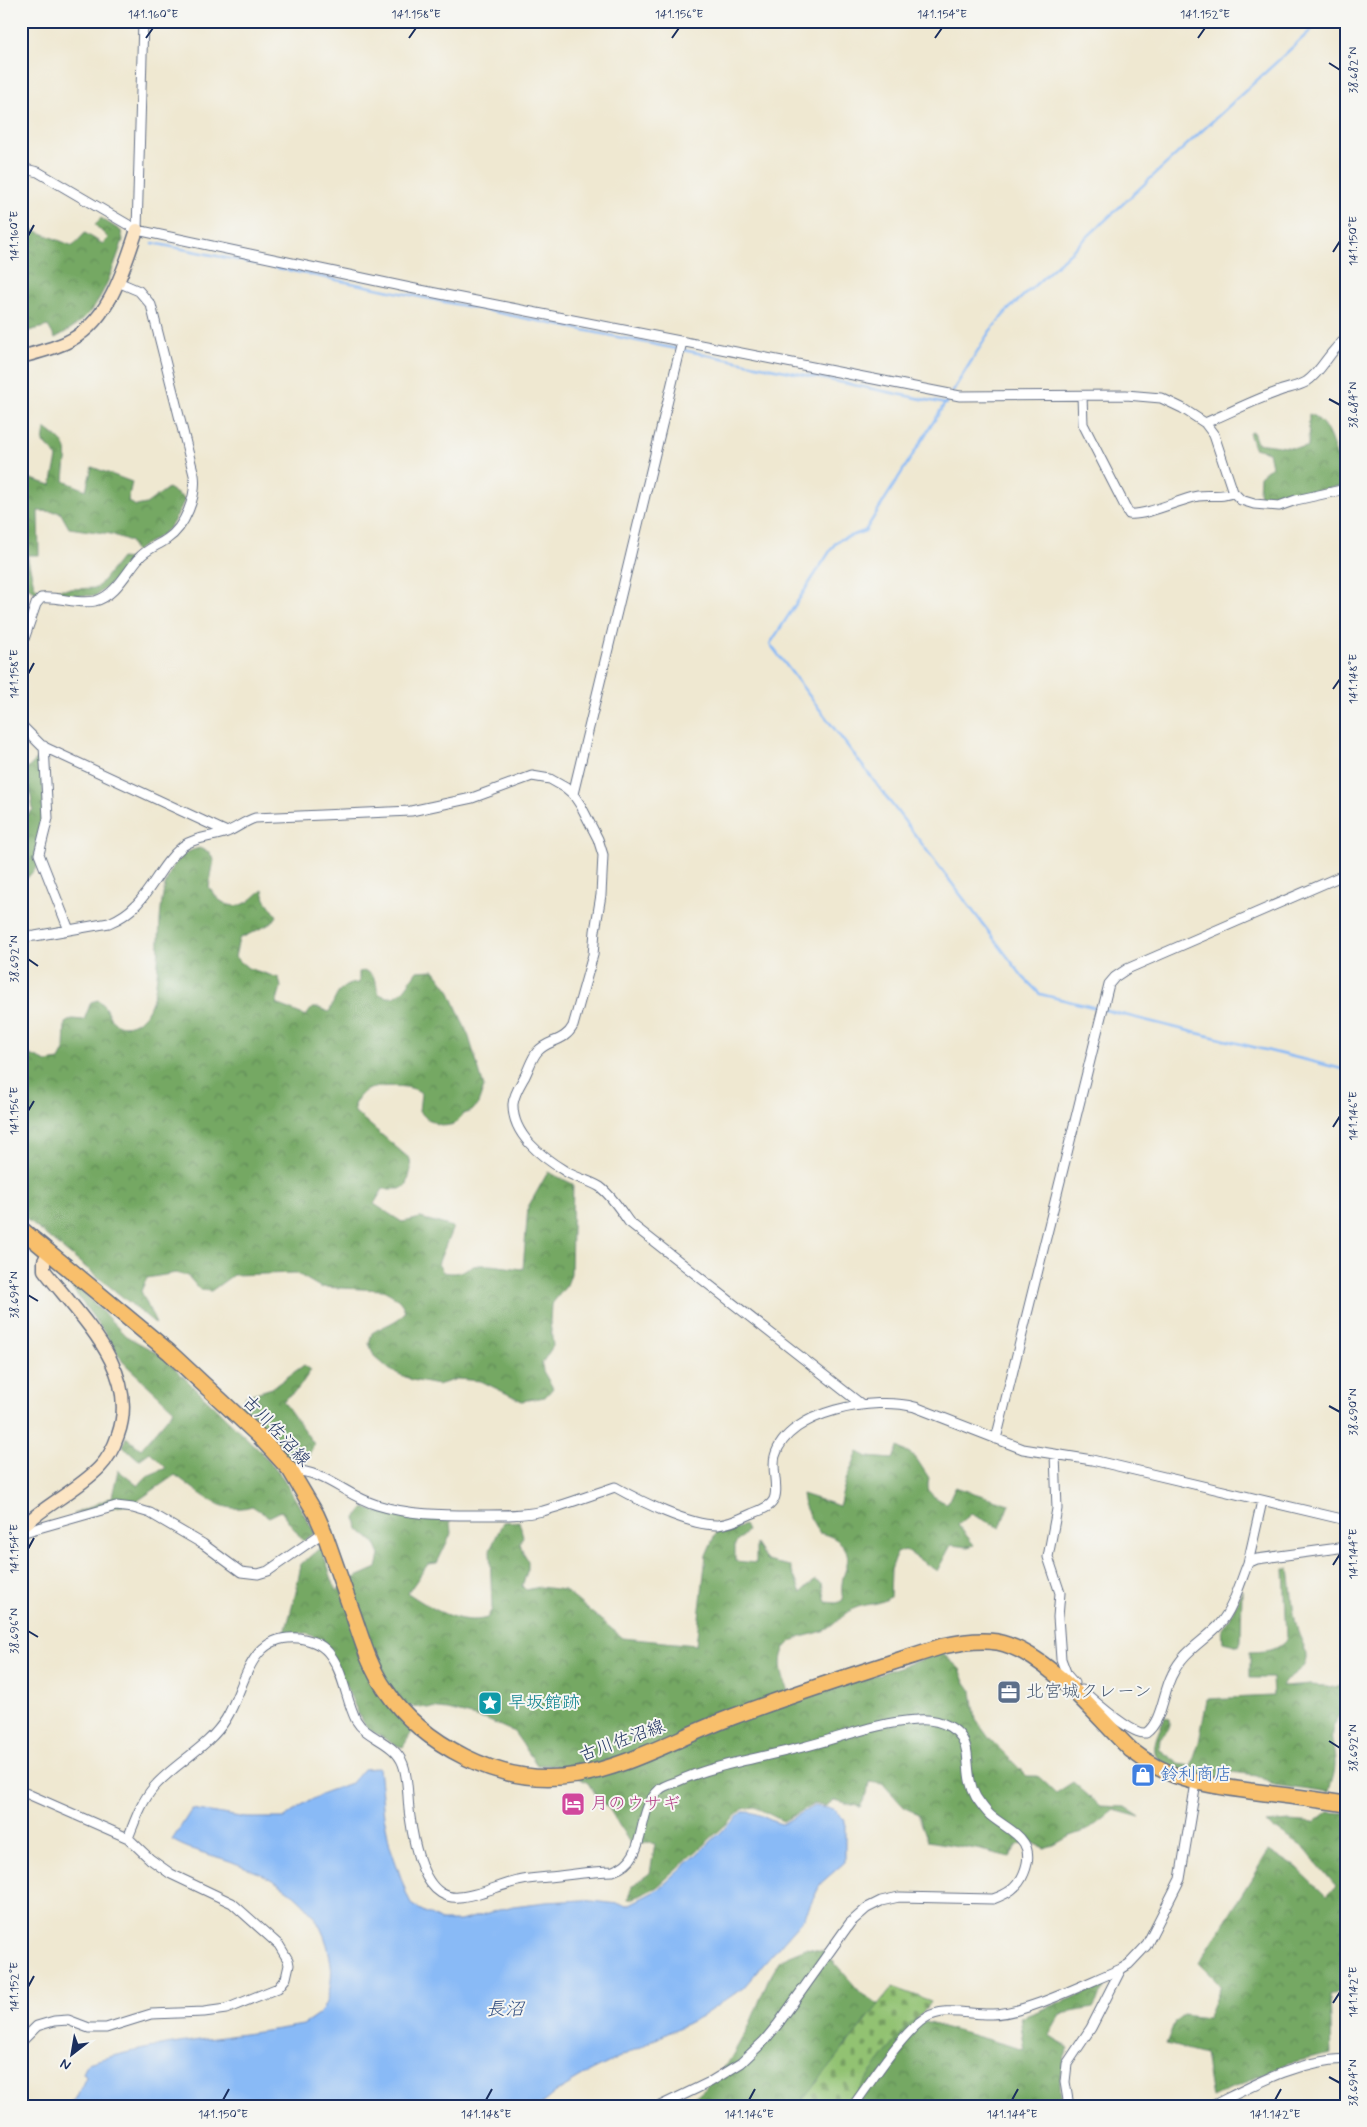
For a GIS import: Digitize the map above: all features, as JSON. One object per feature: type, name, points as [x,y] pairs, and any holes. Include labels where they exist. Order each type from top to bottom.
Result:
[{"type":"main road","name":"古川佐沼線","points":[[21,1229],[170,1352],[259,1436],[290,1470],[304,1492],[324,1532],[374,1672],[397,1705],[421,1729],[454,1751],[495,1770],[519,1776],[559,1778],[601,1771],[755,1709],[896,1661],[959,1643],[985,1641],[998,1642],[1020,1650],[1043,1664],[1075,1689],[1120,1739],[1143,1760],[1168,1773],[1196,1783],[1346,1804]]},
{"type":"street","points":[[21,357],[66,342],[83,332],[100,314],[118,282],[137,230],[143,21]]},
{"type":"street","points":[[21,168],[38,172],[137,230],[681,347],[960,396],[1126,395],[1161,398],[1205,423],[1214,435],[1233,492],[1242,500],[1254,504],[1279,506],[1296,500],[1346,489]]},
{"type":"street","points":[[21,648],[36,604],[41,598],[48,597],[86,602],[96,601],[107,594],[127,576],[138,559],[149,549],[176,532],[194,498],[196,487],[194,475],[151,305],[139,291],[118,282]]},
{"type":"street","points":[[1205,423],[1278,391],[1308,381],[1337,345],[1346,339]]},
{"type":"street","points":[[573,794],[681,347]]},
{"type":"street","points":[[1082,396],[1083,424],[1128,514],[1146,512],[1200,496],[1228,495],[1233,492]]},
{"type":"street","points":[[21,726],[44,746],[227,832]]},
{"type":"street","points":[[44,746],[48,818],[40,854],[69,930]]},
{"type":"street","points":[[21,937],[109,923],[127,915],[140,902],[166,865],[184,846],[191,842],[227,832],[256,818],[411,812],[472,798],[532,776],[550,779],[573,794],[598,839],[603,855],[601,895],[593,955],[573,1026],[569,1034],[544,1046],[537,1052],[515,1096],[513,1104],[518,1124],[534,1150],[566,1172],[598,1186],[608,1194],[630,1222],[861,1404]]},
{"type":"street","points":[[996,1439],[1110,984],[1115,977],[1127,969],[1346,874]]},
{"type":"street","points":[[21,1528],[41,1511],[90,1477],[101,1466],[115,1442],[123,1414],[121,1386],[115,1368],[106,1351],[44,1270],[44,1261],[49,1251]]},
{"type":"street","points":[[290,1470],[312,1473],[323,1477],[362,1500],[404,1512],[445,1515],[519,1514],[542,1511],[615,1487],[633,1497],[689,1520],[719,1525],[762,1510],[774,1501],[776,1495],[773,1469],[775,1455],[789,1434],[820,1414],[861,1404],[883,1402],[905,1404],[1023,1449],[1092,1460],[1346,1520]]},
{"type":"street","points":[[1055,1454],[1056,1509],[1048,1558],[1060,1593],[1058,1617],[1061,1659],[1066,1675],[1075,1689],[1136,1732],[1146,1733],[1150,1730],[1155,1722],[1172,1673],[1192,1647],[1218,1626],[1225,1616],[1248,1563],[1262,1500]]},
{"type":"street","points":[[21,1533],[116,1506],[133,1508],[150,1513],[203,1544],[241,1572],[258,1574],[268,1571],[324,1532]]},
{"type":"street","points":[[1248,1563],[1257,1559],[1346,1547]]},
{"type":"street","points":[[128,1838],[137,1814],[153,1788],[215,1735],[227,1718],[254,1658],[265,1646],[290,1638],[310,1640],[326,1650],[336,1665],[358,1723],[392,1747],[399,1756],[406,1777],[410,1817],[425,1875],[431,1885],[447,1896],[459,1898],[521,1880],[613,1871],[622,1868],[629,1861],[641,1840],[642,1819],[652,1798],[660,1788],[696,1774],[879,1726],[914,1720],[934,1719],[949,1726],[959,1734],[965,1745],[970,1779],[977,1797],[990,1815],[1015,1832],[1024,1844],[1026,1868],[1016,1886],[1007,1894],[993,1899],[899,1897],[881,1901],[867,1908],[850,1924],[764,2041],[741,2063],[710,2082],[660,2106]]},
{"type":"street","points":[[853,2106],[912,2028],[927,2017],[940,2013],[994,2014],[1011,2012],[1121,1969],[1129,1964],[1146,1946],[1180,1879],[1196,1783]]},
{"type":"street","points":[[21,1792],[128,1838],[157,1865],[171,1874],[220,1896],[244,1913],[284,1952],[289,1965],[286,1978],[272,1992],[226,2008],[204,2012],[151,2014],[106,2028],[89,2028],[68,2020],[54,2021],[37,2026],[21,2042]]},
{"type":"street","points":[[1069,2106],[1065,2082],[1067,2064],[1091,2028],[1121,1969]]},
{"type":"street","points":[[1212,2106],[1295,2067],[1317,2062],[1346,2059]]},
{"type":"green space","points":[[101,218],[121,231],[123,240],[108,280],[93,308],[76,325],[55,338],[48,326],[21,333],[21,225],[73,246],[85,233],[103,244],[108,238],[95,225]]},
{"type":"green space","points":[[1309,414],[1320,421],[1328,432],[1337,458],[1346,457],[1346,485],[1289,496],[1278,501],[1261,500],[1259,492],[1260,476],[1272,466],[1269,452],[1254,448],[1249,433],[1253,432],[1257,443],[1294,448],[1308,447]]},
{"type":"green space","points":[[45,428],[60,440],[66,450],[64,481],[86,490],[92,467],[132,482],[128,501],[136,506],[146,504],[168,488],[185,499],[169,529],[135,552],[130,541],[111,534],[69,528],[60,512],[38,511],[39,555],[27,555],[34,585],[39,590],[97,588],[121,558],[129,559],[114,580],[95,596],[37,593],[21,583],[21,530],[26,530],[26,521],[21,518],[21,476],[51,485],[57,458],[51,449],[43,443]]},
{"type":"green space","points":[[42,755],[44,816],[35,852],[38,866],[21,885],[21,819],[33,810],[27,769]]},
{"type":"green space","points":[[199,848],[209,852],[214,860],[209,887],[215,896],[232,906],[249,902],[263,890],[265,899],[277,916],[272,923],[239,939],[235,957],[248,968],[279,978],[281,987],[276,1004],[306,1016],[312,1008],[319,1008],[329,1012],[339,992],[347,985],[359,983],[359,972],[364,971],[373,977],[378,993],[385,996],[396,996],[405,988],[417,971],[434,970],[449,990],[469,1037],[484,1087],[478,1104],[472,1111],[463,1114],[455,1124],[444,1126],[426,1118],[419,1111],[421,1093],[410,1088],[387,1086],[372,1088],[363,1093],[354,1105],[355,1112],[410,1159],[411,1169],[407,1185],[400,1189],[383,1189],[374,1204],[402,1222],[421,1218],[453,1227],[438,1264],[443,1272],[456,1273],[480,1265],[523,1269],[528,1207],[548,1172],[573,1184],[571,1274],[567,1285],[551,1305],[550,1322],[553,1346],[542,1363],[543,1371],[553,1388],[545,1397],[522,1401],[481,1381],[457,1379],[438,1385],[412,1380],[390,1370],[374,1356],[369,1343],[372,1333],[402,1316],[405,1312],[400,1302],[383,1290],[320,1287],[296,1273],[233,1275],[211,1291],[200,1290],[188,1276],[176,1273],[147,1278],[141,1291],[156,1324],[21,1215],[21,1051],[47,1062],[59,1060],[64,1050],[65,1023],[72,1019],[84,1020],[91,1002],[98,1000],[115,1023],[126,1026],[137,1022],[149,1008],[156,986],[162,903],[168,878],[179,859]]},
{"type":"green space","points":[[73,1282],[126,1336],[161,1355],[262,1453],[283,1478],[315,1533],[303,1541],[281,1511],[269,1517],[252,1506],[230,1508],[221,1505],[211,1501],[175,1475],[133,1504],[74,1514],[112,1497],[118,1470],[138,1486],[147,1476],[166,1468],[150,1452],[139,1460],[123,1446],[126,1437],[141,1449],[174,1410],[123,1362],[107,1336],[69,1284]]},
{"type":"green space","points":[[304,1365],[311,1370],[298,1389],[283,1401],[314,1444],[304,1465],[293,1463],[239,1407],[246,1396],[272,1388]]},
{"type":"green space","points":[[898,1447],[916,1458],[929,1478],[928,1488],[930,1492],[947,1504],[955,1487],[1009,1504],[1000,1528],[971,1514],[958,1525],[974,1545],[968,1547],[951,1545],[937,1571],[905,1550],[897,1553],[891,1570],[890,1597],[879,1603],[854,1609],[827,1629],[791,1642],[785,1648],[781,1663],[784,1680],[793,1702],[942,1653],[960,1669],[972,1691],[976,1720],[989,1738],[1027,1776],[1038,1776],[1056,1793],[1073,1782],[1100,1806],[1125,1807],[1140,1817],[1114,1810],[1090,1829],[1070,1836],[1054,1845],[1044,1848],[1027,1840],[1016,1846],[1010,1857],[928,1841],[918,1814],[905,1808],[883,1784],[869,1782],[867,1794],[860,1807],[834,1800],[826,1806],[814,1804],[783,1821],[755,1807],[743,1809],[657,1887],[632,1899],[628,1899],[632,1886],[650,1873],[655,1844],[647,1842],[631,1845],[610,1810],[598,1799],[588,1783],[555,1765],[537,1765],[514,1732],[487,1720],[448,1710],[410,1706],[401,1722],[412,1732],[403,1747],[395,1745],[367,1728],[359,1715],[329,1649],[319,1639],[307,1634],[285,1633],[301,1564],[321,1547],[336,1591],[352,1579],[377,1568],[380,1555],[374,1542],[358,1529],[356,1518],[364,1508],[399,1517],[450,1520],[451,1534],[437,1563],[428,1564],[408,1593],[436,1610],[456,1618],[477,1620],[487,1618],[492,1609],[490,1550],[503,1522],[519,1521],[523,1536],[520,1543],[528,1561],[528,1569],[522,1586],[526,1590],[540,1587],[564,1590],[623,1638],[696,1645],[706,1555],[716,1532],[733,1530],[744,1525],[747,1531],[735,1544],[735,1561],[756,1563],[756,1544],[767,1561],[790,1566],[801,1593],[815,1580],[822,1584],[826,1602],[837,1603],[843,1600],[842,1586],[848,1557],[840,1542],[830,1536],[819,1533],[806,1509],[802,1494],[839,1506],[846,1480],[858,1452],[868,1457],[893,1459]]},
{"type":"green space","points":[[1284,1569],[1289,1569],[1295,1621],[1306,1658],[1302,1667],[1287,1679],[1282,1687],[1311,1685],[1337,1687],[1346,1679],[1346,1712],[1342,1712],[1332,1731],[1335,1765],[1329,1793],[1274,1785],[1256,1775],[1223,1771],[1219,1778],[1183,1771],[1164,1763],[1155,1752],[1156,1739],[1161,1726],[1165,1718],[1170,1719],[1168,1730],[1160,1738],[1159,1749],[1179,1764],[1191,1766],[1199,1742],[1207,1699],[1273,1696],[1272,1678],[1250,1678],[1250,1652],[1275,1649],[1287,1639]]},
{"type":"green space","points":[[1242,1590],[1241,1641],[1239,1646],[1223,1642],[1222,1629],[1230,1618]]},
{"type":"green space","points":[[1328,1812],[1346,1813],[1346,1988],[1330,1996],[1332,2054],[1288,2063],[1212,2098],[1205,2054],[1166,2044],[1175,2021],[1183,2015],[1207,2018],[1221,1985],[1199,1963],[1269,1850],[1296,1867],[1326,1896],[1336,1886],[1303,1847],[1266,1823],[1290,1821],[1314,1823]]},
{"type":"green space","points":[[806,1948],[824,1951],[862,1994],[893,2013],[1025,2050],[1020,2018],[1106,1985],[1093,2008],[1061,2014],[1049,2035],[1069,2048],[1060,2076],[1063,2106],[684,2106],[705,2088],[728,2063],[749,2026],[768,1980],[779,1961]]},
{"type":"green space","points":[[893,1987],[931,2001],[922,2014],[907,2026],[846,2106],[798,2106]]},
{"type":"water","name":"長沼","points":[[379,1768],[384,1816],[390,1846],[407,1895],[412,1905],[441,1921],[460,1921],[513,1906],[546,1902],[583,1900],[628,1905],[659,1889],[743,1812],[753,1813],[782,1824],[814,1806],[833,1809],[845,1820],[845,1862],[821,1883],[804,1918],[743,1988],[702,2016],[586,2074],[556,2092],[539,2106],[67,2106],[75,2100],[86,2077],[83,2073],[88,2063],[168,2045],[303,2025],[319,2014],[328,1997],[331,1983],[331,1964],[321,1928],[312,1914],[288,1890],[257,1872],[172,1840],[192,1809],[246,1818],[285,1818],[300,1806],[323,1793],[351,1783],[363,1769]]},
{"type":"waterway","points":[[952,392],[990,331],[1008,310],[1321,21]]},
{"type":"waterway","points":[[153,243],[677,349]]},
{"type":"waterway","points":[[683,350],[946,404]]},
{"type":"waterway","points":[[949,397],[865,531],[839,540],[834,545],[770,644],[1023,977],[1040,994],[1346,1070]]},
{"type":"place","name":"北宮城クレーン","points":[[1009,1692]]},
{"type":"place","name":"早坂館跡","points":[[490,1703]]},
{"type":"place","name":"鈴利商店","points":[[1143,1775]]},
{"type":"place","name":"月のウサギ","points":[[573,1804]]}]
